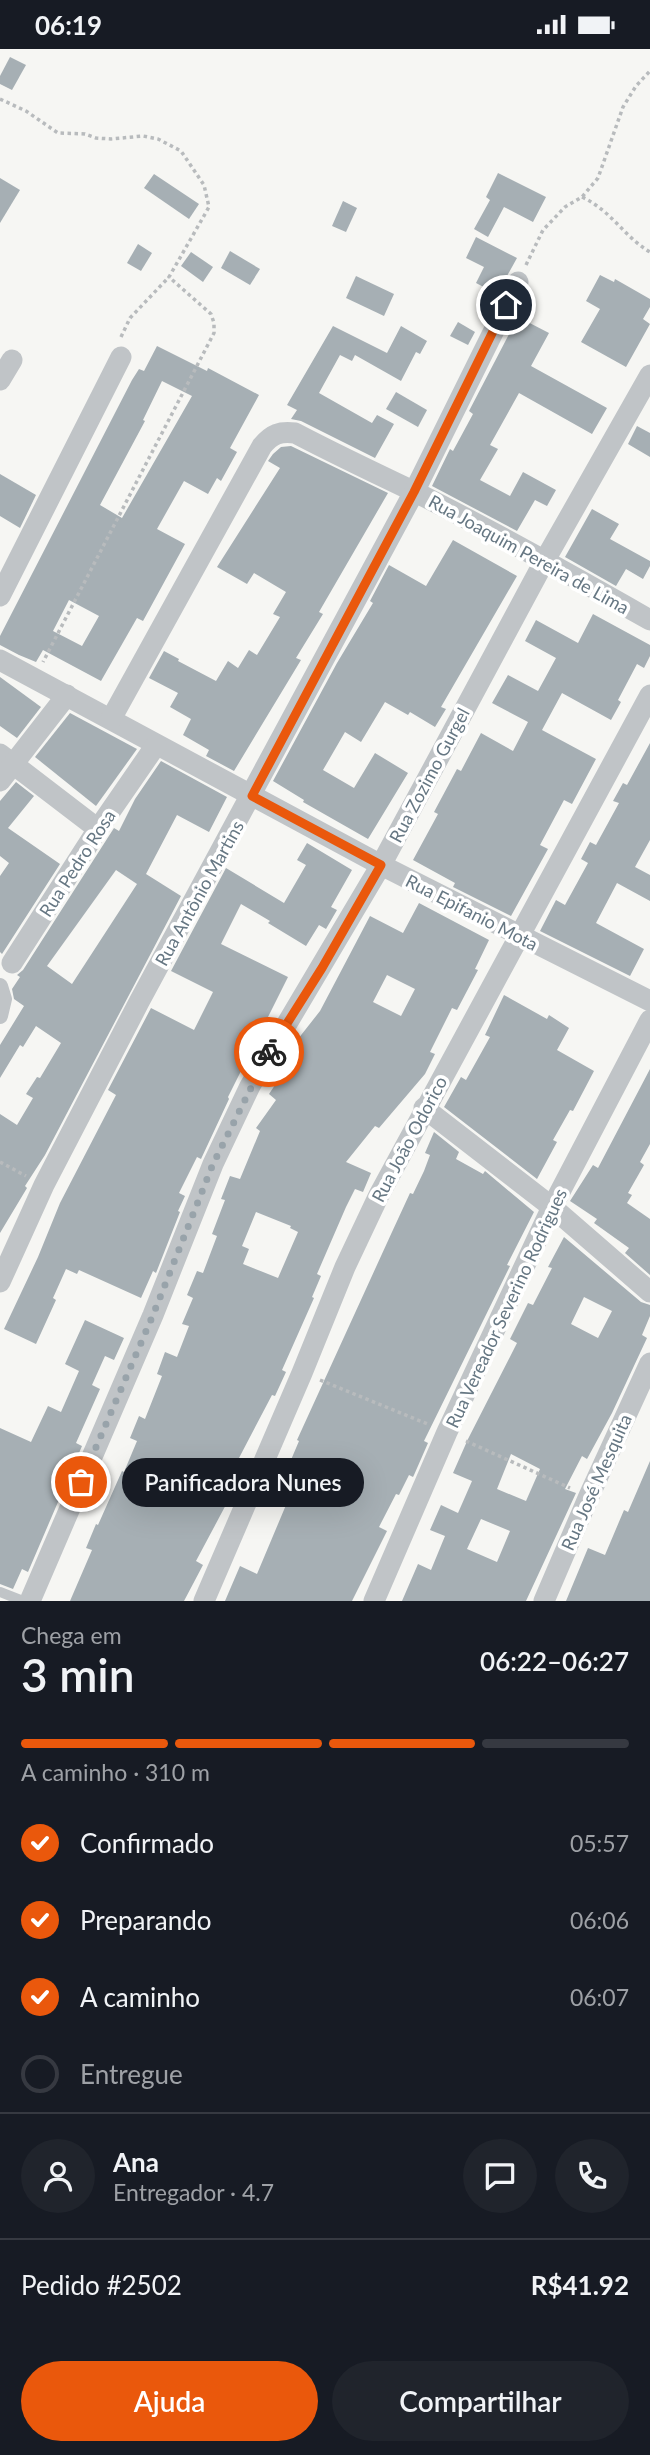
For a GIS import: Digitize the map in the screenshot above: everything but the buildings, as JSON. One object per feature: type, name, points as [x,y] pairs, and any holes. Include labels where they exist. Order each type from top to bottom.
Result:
[{"type":"street","name":"Rua Antônio Martins","points":[[0,1282],[44,1185],[139,1002],[414,492],[518,282]]},
{"type":"street","points":[[0,597],[121,357]]},
{"type":"street","points":[[0,380],[12,360]]},
{"type":"street","name":"Rua Zozimo Gurgel","points":[[30,1601],[153,1315],[218,1153],[269,1053],[381,865],[545,559],[650,375]]},
{"type":"street","name":"Rua Joaquim Pereira de Lima","points":[[111,719],[262,446],[275,433],[283,431],[295,433],[545,559],[650,620]]},
{"type":"street","name":"Rua Epifanio Mota","points":[[0,660],[381,865],[650,1002]]},
{"type":"street","points":[[0,781],[7,759],[67,695]]},
{"type":"street","name":"Rua João Odorico","points":[[204,1601],[345,1266],[379,1195],[650,695]]},
{"type":"street","name":"Rua Pedro Rosa","points":[[0,1016],[4,999],[0,984],[12,963],[156,744]]},
{"type":"street","points":[[7,759],[98,829]]},
{"type":"street","name":"Rua Vereador Severino Rodrigues","points":[[374,1601],[447,1432],[552,1207],[650,1020]]},
{"type":"street","points":[[424,1108],[552,1207],[650,1292]]},
{"type":"street","name":"Rua José Mesquita","points":[[544,1601],[650,1363]]},
{"type":"lane","points":[[0,1592],[23,1601]]},
{"type":"path","points":[[518,282],[543,230],[565,207],[582,197],[598,178],[623,107],[636,86],[650,71]]},
{"type":"path","points":[[0,99],[26,111],[58,133],[111,139],[143,136],[158,139],[181,151],[204,185],[209,207],[169,277],[130,318],[122,331],[119,346],[121,357]]},
{"type":"path","points":[[582,197],[601,206],[637,245],[650,252]]},
{"type":"path","points":[[34,678],[214,333],[211,314],[169,277]]},
{"type":"path","points":[[0,1162],[44,1185]]},
{"type":"way so far","points":[[81,1482],[153,1315],[213,1164],[269,1052]]},
{"type":"place","name":"Panificadora Nunes","points":[[81,1482]]},
{"type":"route","points":[[269,1052],[322,968],[381,865],[252,796],[414,492],[506,305]]}]
